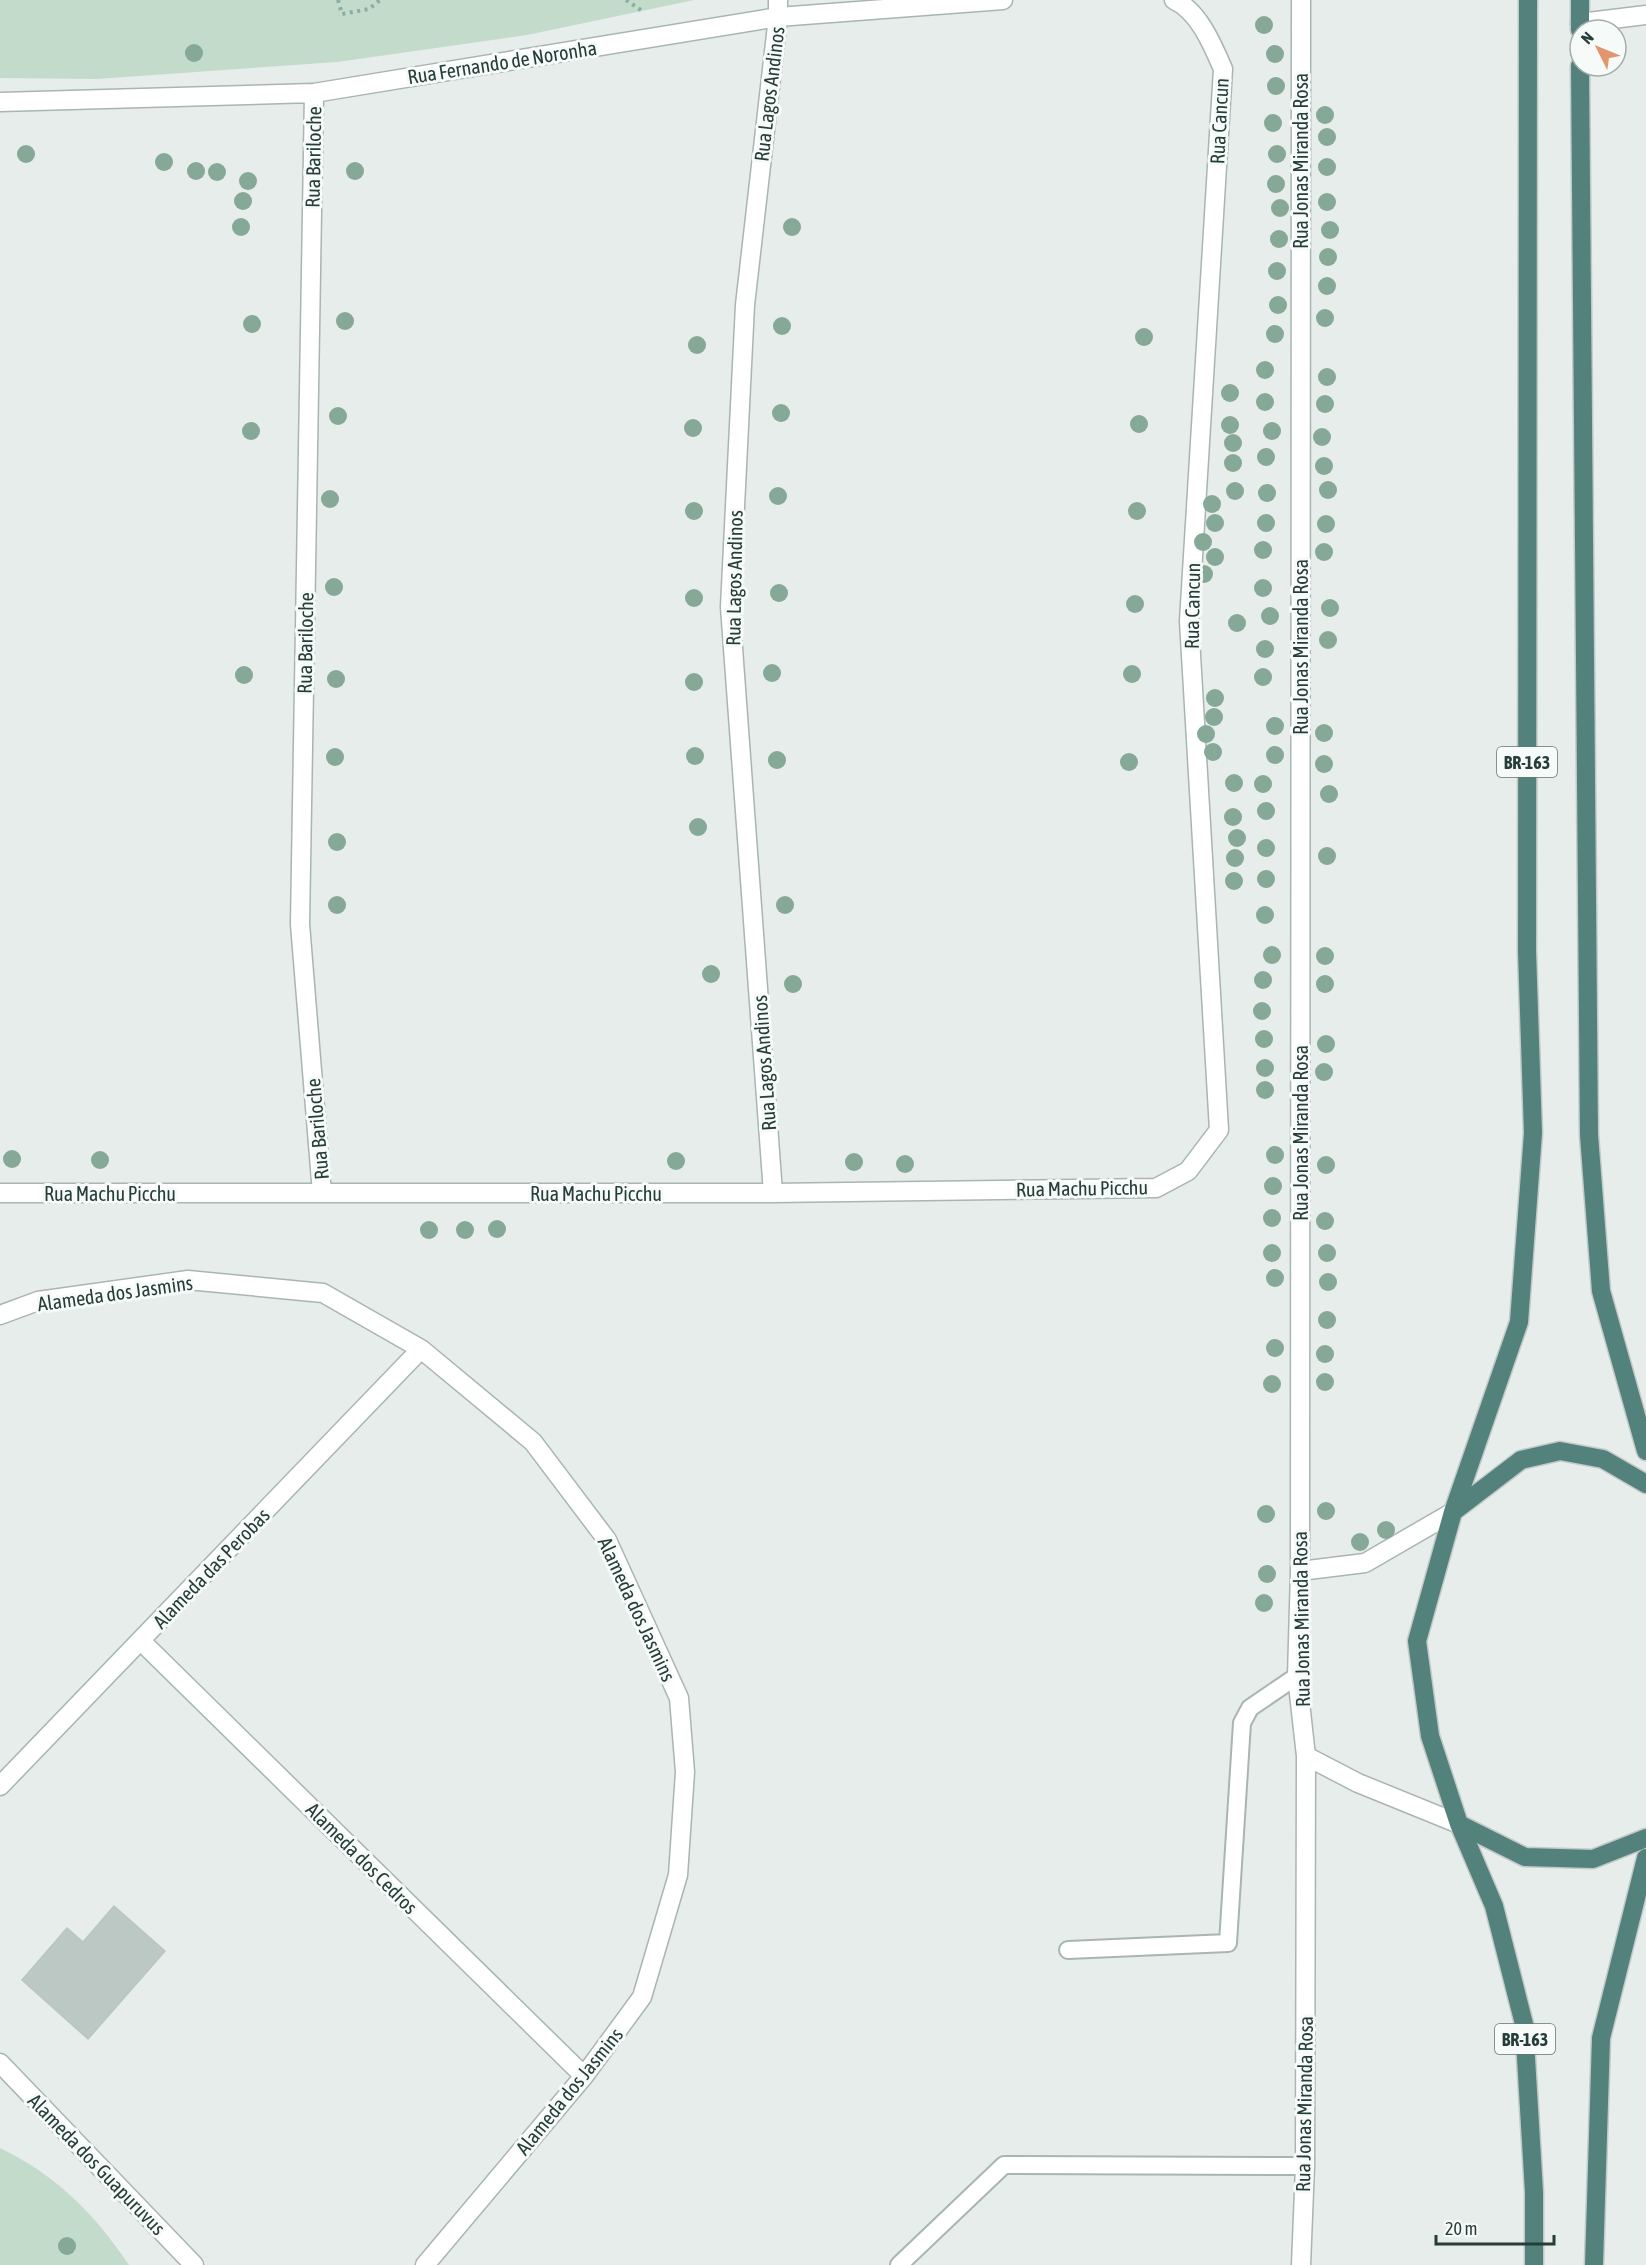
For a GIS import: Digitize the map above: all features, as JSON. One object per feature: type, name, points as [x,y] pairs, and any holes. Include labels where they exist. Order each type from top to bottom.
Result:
[{"type":"highway","name":"BR-163","points":[[1454,1512],[1519,1322],[1533,1133],[1527,951],[1528,0]]},
{"type":"highway","points":[[1580,0],[1580,18]]},
{"type":"highway","name":"BR-163","points":[[1580,78],[1589,1135],[1601,1291],[1646,1450]]},
{"type":"highway","points":[[1646,1484],[1603,1459],[1560,1451],[1521,1460],[1454,1512],[1417,1641],[1431,1736],[1459,1824],[1525,1857],[1593,1859],[1646,1838]]},
{"type":"highway","name":"BR-163","points":[[1459,1824],[1494,1906],[1524,2024],[1534,2192],[1534,2265]]},
{"type":"highway","points":[[1594,2265],[1601,2038],[1646,1858]]},
{"type":"street","name":"Rua Fernando de Noronha","points":[[0,102],[314,93],[778,8],[1003,0]]},
{"type":"street","name":"Rua Cancun","points":[[1174,0],[1181,3],[1208,33],[1223,69],[1189,621],[1219,1130],[1188,1171]]},
{"type":"street","name":"Rua Jonas Miranda Rosa","points":[[1301,0],[1300,1571],[1297,1676],[1306,1756],[1305,2166],[1301,2265]]},
{"type":"street","name":"Rua Lagos Andinos","points":[[773,1193],[730,607],[745,305],[778,8]]},
{"type":"street","points":[[1628,18],[1646,15]]},
{"type":"street","name":"Rua Bariloche","points":[[314,93],[300,924],[322,1193]]},
{"type":"street","name":"Rua Machu Picchu","points":[[0,1193],[773,1193],[1156,1188],[1188,1171]]},
{"type":"street","name":"Alameda dos Jasmins","points":[[0,1315],[38,1301],[188,1280],[322,1293],[421,1349],[533,1442],[607,1540],[679,1698],[685,1772],[678,1875],[642,1997],[584,2076],[425,2265]]},
{"type":"street","name":"Alameda das Perobas","points":[[0,1786],[421,1349]]},
{"type":"street","points":[[1300,1571],[1365,1563],[1454,1512]]},
{"type":"street","name":"Alameda dos Cedros","points":[[141,1641],[584,2076]]},
{"type":"street","points":[[1306,1756],[1358,1783],[1459,1824]]},
{"type":"street","name":"Alameda dos Guapuruvus","points":[[0,2063],[194,2265]]},
{"type":"street","points":[[0,2083],[22,2086]]},
{"type":"lane","points":[[1068,1950],[1228,1943],[1242,1723],[1250,1708],[1297,1676]]},
{"type":"lane","points":[[899,2265],[1004,2165],[1305,2166]]},
{"type":"path","points":[[338,0],[342,14],[369,9],[380,0]]},
{"type":"green space","points":[[0,0],[694,0],[527,35],[337,62],[96,79],[0,78]]},
{"type":"green space","points":[[0,2148],[39,2170],[72,2197],[88,2212],[129,2265],[0,2265]]},
{"type":"building","points":[[114,1906],[165,1951],[88,2039],[22,1980],[67,1928],[83,1942]]}]
